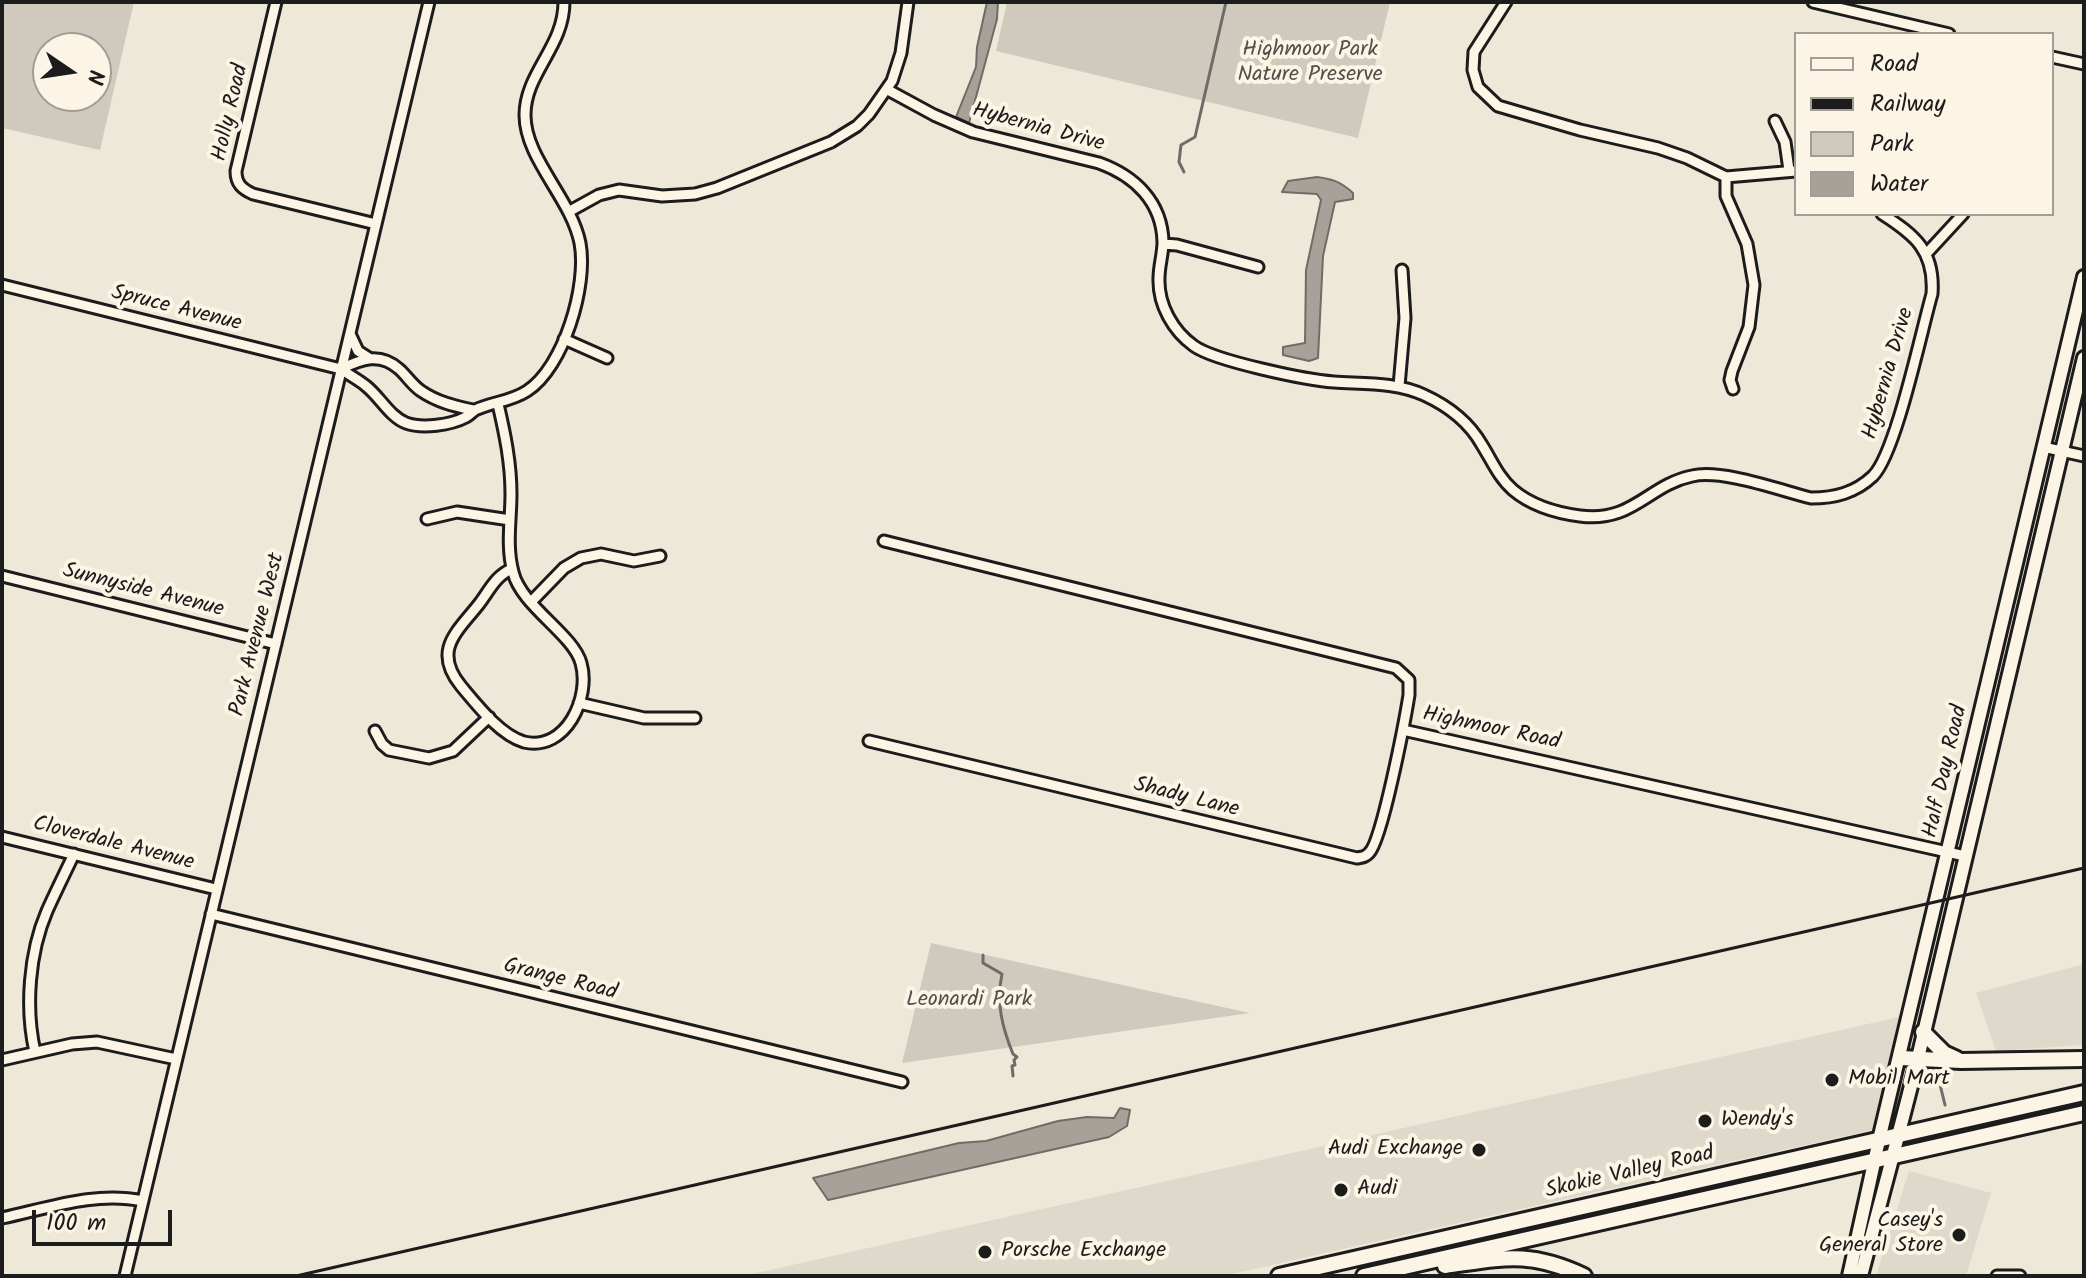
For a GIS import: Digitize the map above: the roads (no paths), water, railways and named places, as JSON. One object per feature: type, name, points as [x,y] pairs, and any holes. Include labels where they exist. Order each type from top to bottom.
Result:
[{"type":"highway","points":[[1923,1032],[1944,1053],[1961,1061]]},
{"type":"highway","points":[[1901,1058],[1961,1061],[2084,1059]]},
{"type":"highway","name":"Skokie Valley Road","points":[[1279,1276],[2084,1093]]},
{"type":"highway","name":"Skokie Valley Road","points":[[1364,1276],[2084,1113]]},
{"type":"highway","points":[[1381,1276],[1529,1257],[1584,1276]]},
{"type":"main road","name":"Half Day Road","points":[[1849,1276],[2084,277]]},
{"type":"main road","name":"Half Day Road","points":[[1861,1276],[1918,1058],[2084,358]]},
{"type":"street","name":"Holly Road","points":[[276,2],[236,171],[238,183],[253,194],[376,224]]},
{"type":"street","name":"Park Avenue West","points":[[125,1276],[429,2]]},
{"type":"street","points":[[473,410],[467,417],[424,427],[405,423],[370,390],[341,369],[361,359],[383,360],[394,365],[417,388],[444,403],[473,410],[516,397],[534,386],[556,357],[579,291],[582,262],[570,211],[537,154],[528,134],[525,114],[529,91],[563,25],[564,2]]},
{"type":"street","points":[[570,211],[619,190],[664,196],[695,194],[717,188],[831,142],[857,126],[888,90],[901,53],[908,2]]},
{"type":"street","points":[[1506,2],[1474,52],[1473,70],[1478,87],[1486,97],[1513,112],[1658,148],[1726,177],[1760,176],[1792,170],[1785,142],[1775,121]]},
{"type":"street","points":[[1813,2],[1940,32]]},
{"type":"street","points":[[1871,16],[1873,2]]},
{"type":"street","points":[[2054,57],[2084,64]]},
{"type":"street","name":"Hybernia Drive","points":[[888,90],[967,130],[1099,163],[1126,175],[1148,196],[1154,207],[1163,244],[1160,292],[1168,317],[1196,348],[1311,379],[1399,386],[1439,402],[1467,424],[1511,489],[1543,507],[1580,516],[1628,510],[1668,484],[1695,475],[1736,479],[1811,498],[1856,489],[1882,464],[1890,448],[1933,282],[1927,253]]},
{"type":"street","points":[[1726,177],[1726,196],[1747,244],[1754,285],[1749,327],[1730,380],[1733,389]]},
{"type":"street","points":[[1885,216],[1907,231],[1927,253],[1961,216]]},
{"type":"street","points":[[1163,244],[1258,267]]},
{"type":"street","points":[[1399,386],[1405,318],[1402,270]]},
{"type":"street","name":"Spruce Avenue","points":[[2,285],[341,369]]},
{"type":"street","points":[[350,334],[358,351],[369,358]]},
{"type":"street","points":[[564,339],[607,358]]},
{"type":"street","points":[[443,423],[444,403]]},
{"type":"street","points":[[498,404],[510,465],[508,543],[512,569],[521,591],[577,653],[583,676],[579,703],[567,728],[554,738],[536,743],[514,738],[489,717],[451,672],[447,657],[457,629],[499,576],[512,569]]},
{"type":"street","points":[[2043,447],[2084,456]]},
{"type":"street","points":[[427,519],[457,512],[510,520]]},
{"type":"street","name":"Highmoor Road","points":[[884,541],[1396,668],[1409,680],[1403,730],[1965,856]]},
{"type":"street","points":[[531,602],[564,568],[581,558],[601,554],[634,561],[660,556]]},
{"type":"street","name":"Sunnyside Avenue","points":[[2,576],[276,644]]},
{"type":"street","points":[[579,703],[644,718],[695,718]]},
{"type":"street","points":[[375,731],[389,750],[429,758],[453,751],[489,717]]},
{"type":"street","name":"Shady Lane","points":[[869,741],[1357,858],[1372,849],[1403,730]]},
{"type":"street","name":"Cloverdale Avenue","points":[[2,837],[216,889]]},
{"type":"street","points":[[35,1052],[30,1005],[36,949],[47,912],[74,854]]},
{"type":"street","name":"Grange Road","points":[[211,914],[902,1082]]},
{"type":"street","points":[[2,1060],[72,1044],[97,1042],[176,1059]]},
{"type":"street","points":[[2,1218],[96,1197],[125,1197],[143,1201]]},
{"type":"street","points":[[1997,1276],[2020,1276]]},
{"type":"water","points":[[987,2],[998,2],[997,19],[969,123],[956,117],[976,67]]},
{"type":"water","points":[[1317,177],[1341,184],[1353,193],[1353,199],[1335,202],[1323,256],[1318,358],[1309,361],[1283,355],[1283,347],[1305,343],[1306,270],[1321,200],[1317,194],[1282,192],[1288,181]]},
{"type":"water","points":[[1120,1108],[1130,1110],[1127,1126],[1109,1137],[828,1200],[813,1178],[959,1143],[986,1141],[1058,1121],[1087,1117],[1114,1118]]},
{"type":"waterway","points":[[1157,2],[1162,2]]},
{"type":"waterway","points":[[1184,172],[1179,162],[1181,145],[1195,137],[1226,2]]},
{"type":"waterway","points":[[983,955],[983,963],[1002,974],[1001,1015],[1009,1044],[1017,1057],[1012,1066],[1013,1076]]},
{"type":"waterway","points":[[1936,1068],[1945,1105]]},
{"type":"railway","points":[[296,1276],[2084,868]]},
{"type":"place","name":"Mobil Mart","points":[[1832,1080]]},
{"type":"place","name":"Wendy's","points":[[1705,1121]]},
{"type":"place","name":"Audi Exchange","points":[[1479,1150]]},
{"type":"place","name":"Audi","points":[[1341,1190]]},
{"type":"place","name":"Casey's General Store","points":[[1959,1235]]},
{"type":"place","name":"Porsche Exchange","points":[[985,1252]]},
{"type":"park label","name":"Highmoor Park Nature Preserve","points":[[1310,64]]},
{"type":"park label","name":"Leonardi Park","points":[[969,1001]]}]
